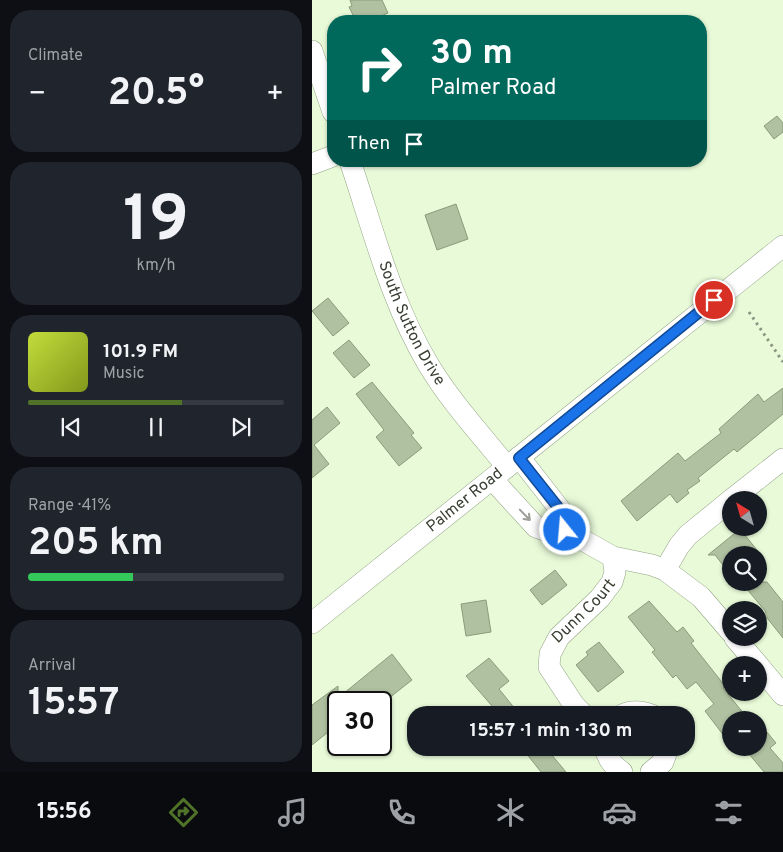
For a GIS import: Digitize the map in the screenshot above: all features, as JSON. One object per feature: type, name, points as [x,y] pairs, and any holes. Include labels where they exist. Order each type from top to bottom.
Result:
[{"type":"street","points":[[312,51],[327,95]]},
{"type":"street","points":[[312,164],[327,158]]},
{"type":"street","name":"South Sutton Drive","points":[[352,167],[394,293],[416,343],[447,392],[506,468]]},
{"type":"street","name":"Palmer Road","points":[[312,623],[782,246]]},
{"type":"street","points":[[742,491],[782,460]]},
{"type":"street","points":[[506,468],[536,527],[555,534],[565,530]]},
{"type":"street","points":[[506,468],[565,516],[565,530]]},
{"type":"street","points":[[665,570],[688,535],[722,507]]},
{"type":"street","points":[[565,530],[613,557],[652,565],[665,570],[701,596],[722,621]]},
{"type":"street","name":"Dunn Court","points":[[575,706],[549,667],[550,654],[559,637],[600,598],[612,582],[615,572],[613,557]]},
{"type":"street","points":[[742,646],[750,656]]},
{"type":"street","points":[[767,676],[782,695]]},
{"type":"street","points":[[606,756],[614,766],[622,772]]},
{"type":"street","points":[[651,772],[663,762],[665,756]]},
{"type":"path","points":[[748,312],[782,362]]},
{"type":"building","points":[[350,0],[382,0],[388,13],[383,15],[353,15],[349,7],[352,6]]},
{"type":"building","points":[[777,116],[783,123],[783,132],[774,139],[764,126]]},
{"type":"building","points":[[456,204],[468,239],[437,250],[425,215]]},
{"type":"building","points":[[328,298],[349,323],[333,336],[312,311]]},
{"type":"building","points":[[349,340],[370,365],[354,378],[333,353]]},
{"type":"building","points":[[372,382],[414,433],[411,435],[422,448],[399,466],[376,437],[384,430],[356,394]]},
{"type":"building","points":[[783,388],[783,414],[737,452],[734,449],[698,478],[700,481],[687,490],[689,493],[677,503],[670,494],[637,521],[621,501],[678,453],[685,461],[721,433],[719,429],[758,394],[764,402]]},
{"type":"building","points":[[327,407],[340,423],[314,445],[329,464],[312,478],[312,420]]},
{"type":"building","points":[[731,536],[746,536],[754,546],[722,546],[722,564],[715,555],[708,555]]},
{"type":"building","points":[[555,570],[567,585],[542,605],[530,590]]},
{"type":"building","points":[[767,582],[783,602],[783,638],[767,618],[767,601],[757,601],[748,591],[767,591]]},
{"type":"building","points":[[486,600],[491,632],[466,636],[461,604]]},
{"type":"building","points":[[649,601],[677,632],[683,627],[694,641],[691,643],[722,682],[722,701],[734,701],[742,711],[722,711],[722,733],[705,711],[714,704],[696,682],[687,689],[676,675],[673,678],[652,652],[655,650],[628,617]]},
{"type":"building","points":[[599,642],[624,672],[598,692],[576,665],[588,655],[586,652]]},
{"type":"building","points":[[392,654],[412,680],[392,696],[392,691],[347,691]]},
{"type":"building","points":[[489,658],[509,681],[499,689],[513,706],[492,706],[466,676]]},
{"type":"building","points":[[338,686],[338,691],[331,691]]},
{"type":"building","points":[[327,694],[327,733],[312,745],[312,705]]},
{"type":"building","points":[[767,732],[776,743],[770,748],[783,763],[783,772],[764,772],[751,756],[767,756]]},
{"type":"building","points":[[528,756],[553,756],[566,772],[541,772]]},
{"type":"route","points":[[565,530],[565,516],[519,458],[714,300]]}]
